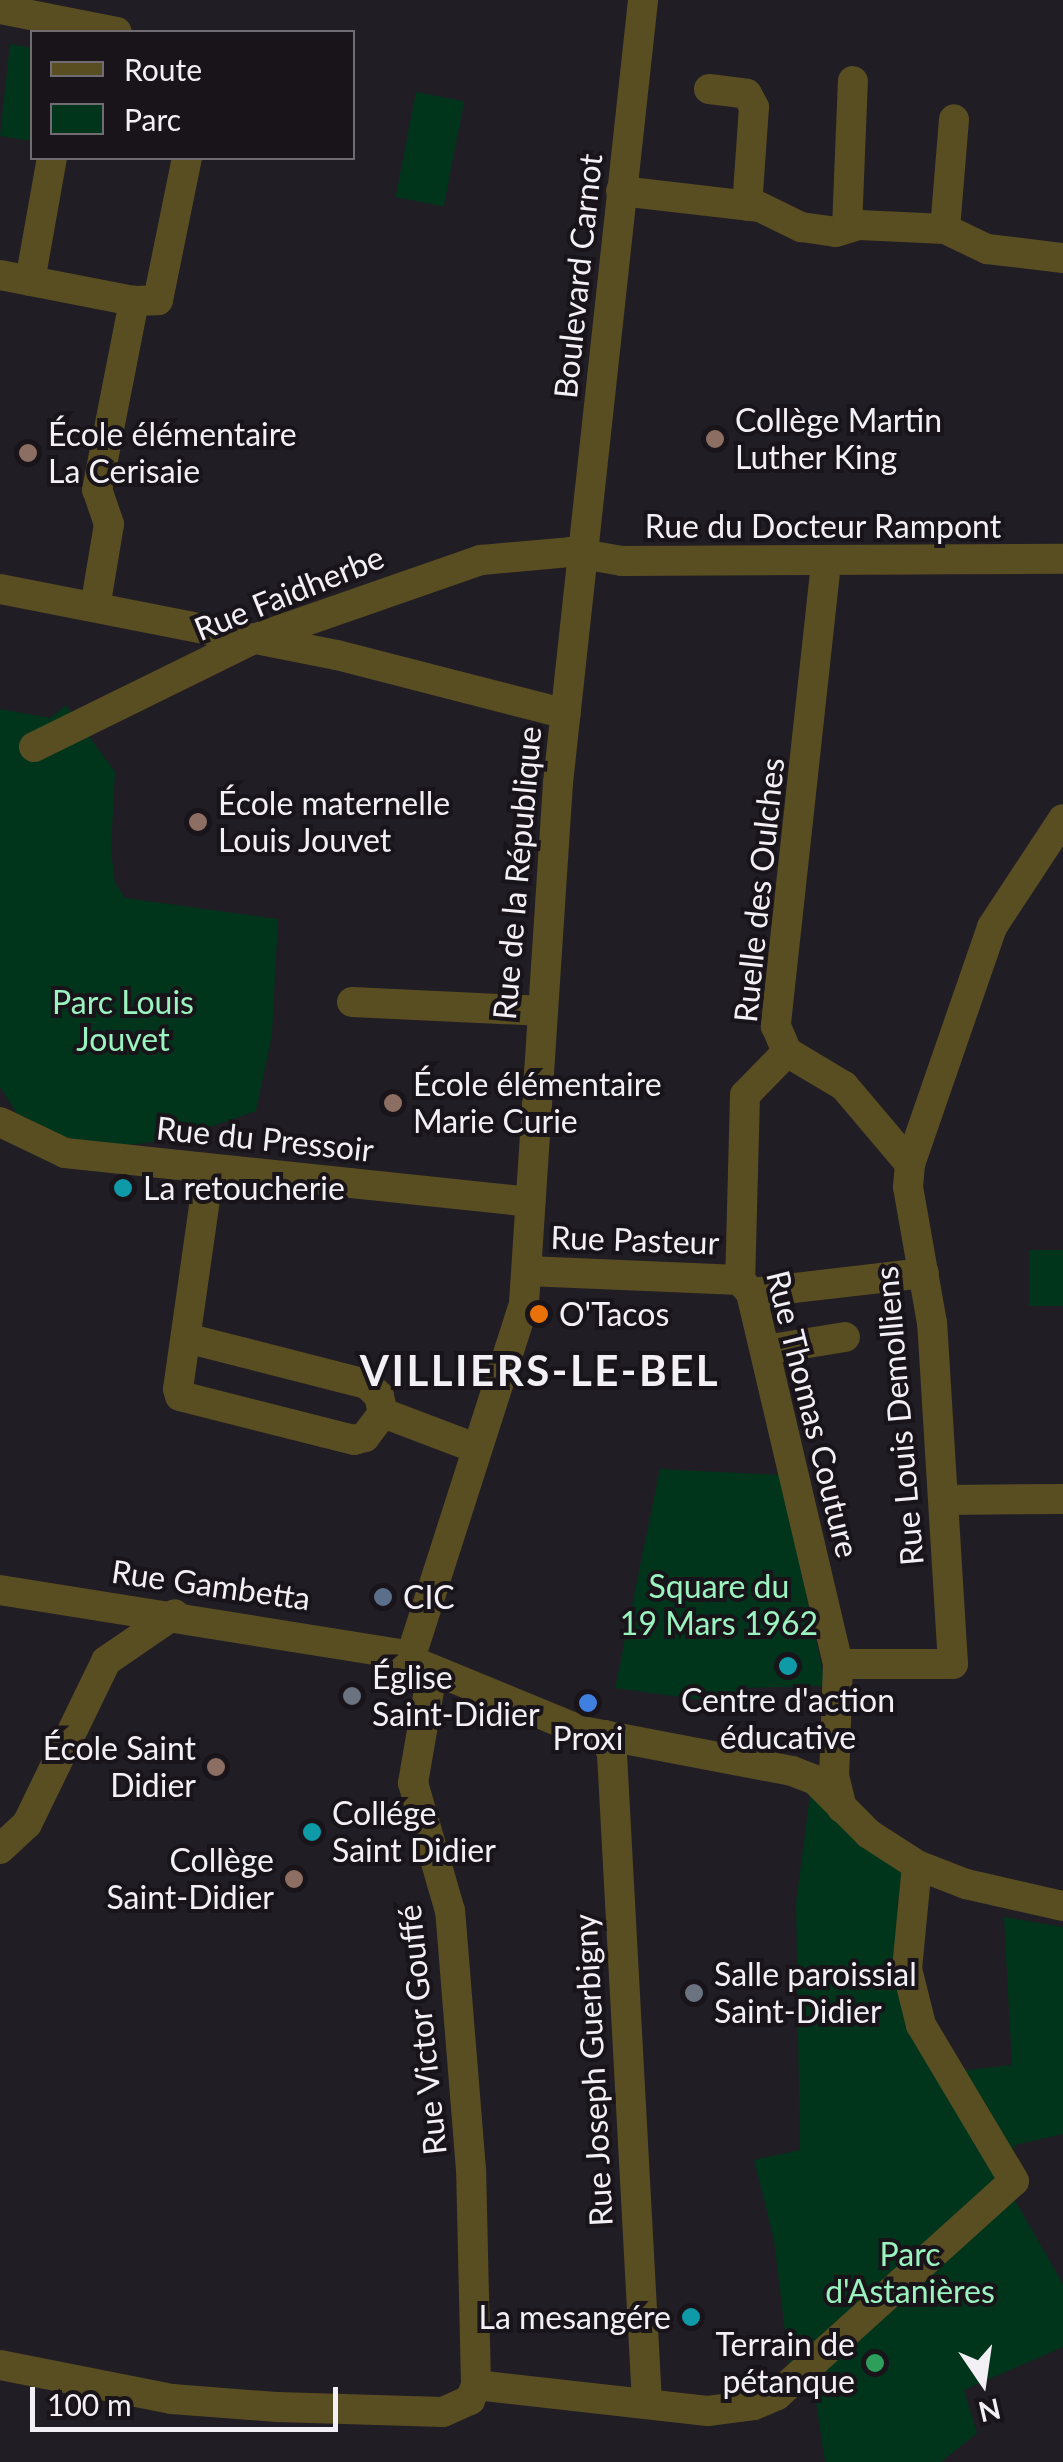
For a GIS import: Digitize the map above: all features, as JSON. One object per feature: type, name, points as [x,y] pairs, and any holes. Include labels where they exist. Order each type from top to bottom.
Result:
[{"type":"street","name":"Boulevard Carnot","points":[[584,560],[643,0]]},
{"type":"street","points":[[0,9],[91,23]]},
{"type":"street","points":[[847,228],[852,81]]},
{"type":"street","points":[[709,89],[748,94],[754,107],[747,206]]},
{"type":"street","points":[[945,229],[954,119]]},
{"type":"street","points":[[51,160],[15,278],[134,301],[158,300],[187,160]]},
{"type":"street","points":[[620,191],[747,206],[800,227],[945,229],[987,249],[1063,258]]},
{"type":"street","points":[[96,596],[109,524],[97,490],[134,301]]},
{"type":"street","name":"Rue Faidherbe","points":[[34,748],[251,640],[482,560],[570,552],[584,560]]},
{"type":"street","name":"Rue du Docteur Rampont","points":[[584,560],[826,563],[1063,559]]},
{"type":"street","name":"Rue de la République","points":[[422,1665],[476,1448],[508,1361],[527,1271],[540,1012],[584,560]]},
{"type":"street","name":"Ruelle des Oulches","points":[[826,563],[776,1026],[787,1052],[844,1086],[910,1164]]},
{"type":"street","points":[[0,588],[491,690],[566,714]]},
{"type":"street","points":[[910,1164],[992,927],[1063,819]]},
{"type":"street","points":[[352,1002],[540,1012]]},
{"type":"street","name":"Rue Thomas Couture","points":[[787,1052],[745,1095],[746,1286],[765,1350],[838,1664],[834,1776],[842,1808]]},
{"type":"street","name":"Rue du Pressoir","points":[[0,1122],[65,1153],[530,1202]]},
{"type":"street","name":"Rue Louis Demolliens","points":[[838,1664],[953,1664],[944,1500],[924,1272],[908,1187],[910,1164]]},
{"type":"street","points":[[186,1338],[367,1384],[379,1396],[383,1413],[365,1438],[354,1440],[188,1401],[178,1389],[209,1170]]},
{"type":"street","name":"Rue Pasteur","points":[[527,1271],[746,1286],[924,1272]]},
{"type":"street","points":[[765,1350],[845,1337]]},
{"type":"street","points":[[383,1413],[476,1448]]},
{"type":"street","points":[[944,1500],[1063,1500]]},
{"type":"street","name":"Rue Gambetta","points":[[0,1590],[175,1614],[422,1665],[605,1736],[792,1771],[815,1780],[842,1808],[918,1865],[966,1884],[1063,1906]]},
{"type":"street","points":[[0,1849],[27,1824],[106,1661],[118,1606]]},
{"type":"street","points":[[106,1661],[175,1614]]},
{"type":"street","name":"Rue Victor Gouffé","points":[[422,1665],[412,1783],[450,1911],[471,2170],[473,2392]]},
{"type":"street","name":"Rue Joseph Guerbigny","points":[[605,1736],[612,1748],[647,2402]]},
{"type":"street","points":[[0,2365],[172,2399],[443,2412],[473,2392],[647,2402],[708,2411],[777,2395],[1014,2181],[921,2025],[906,1968],[918,1865]]},
{"type":"green space","points":[[10,44],[30,48],[30,141],[0,136]]},
{"type":"green space","points":[[416,92],[464,101],[444,206],[396,197]]},
{"type":"green space","name":"Parc Louis Jouvet","points":[[66,705],[115,772],[111,850],[115,883],[125,898],[278,919],[272,1035],[256,1111],[175,1139],[65,1153],[34,1140],[0,1087],[0,709],[50,718]]},
{"type":"green space","points":[[1029,1250],[1063,1250],[1063,1306],[1029,1306]]},
{"type":"green space","name":"Square du 19 Mars 1962","points":[[660,1469],[780,1475],[826,1686],[745,1688],[746,1706],[615,1688]]},
{"type":"green space","name":"Parc d'Astanières","points":[[811,1787],[903,1865],[897,1909],[906,2010],[940,2073],[1012,2065],[1004,1917],[1063,1927],[1063,2134],[1015,2145],[1005,2183],[1063,2284],[1063,2347],[964,2390],[977,2433],[941,2462],[825,2462],[811,2370],[790,2372],[774,2240],[754,2160],[800,2150],[796,1903]]},
{"type":"place","name":"Collège Martin Luther King","points":[[715,439]]},
{"type":"place","name":"École élémentaire La Cerisaie","points":[[28,453]]},
{"type":"place","name":"École maternelle Louis Jouvet","points":[[198,822]]},
{"type":"place","name":"École élémentaire Marie Curie","points":[[393,1103]]},
{"type":"place","name":"La retoucherie","points":[[123,1188]]},
{"type":"place","name":"O'Tacos","points":[[539,1314]]},
{"type":"place","name":"CIC","points":[[383,1597]]},
{"type":"place","name":"Centre d'action éducative","points":[[788,1666]]},
{"type":"place","name":"Église Saint-Didier","points":[[352,1696]]},
{"type":"place","name":"Proxi","points":[[588,1703]]},
{"type":"place","name":"École Saint Didier","points":[[216,1767]]},
{"type":"place","name":"Collége Saint Didier","points":[[312,1832]]},
{"type":"place","name":"Collège Saint-Didier","points":[[294,1879]]},
{"type":"place","name":"Salle paroissial Saint-Didier","points":[[694,1993]]},
{"type":"place","name":"La mesangére","points":[[691,2317]]},
{"type":"place","name":"Terrain de pétanque","points":[[875,2363]]},
{"type":"district","name":"VILLIERS-LE-BEL","points":[[540,1370]]}]
